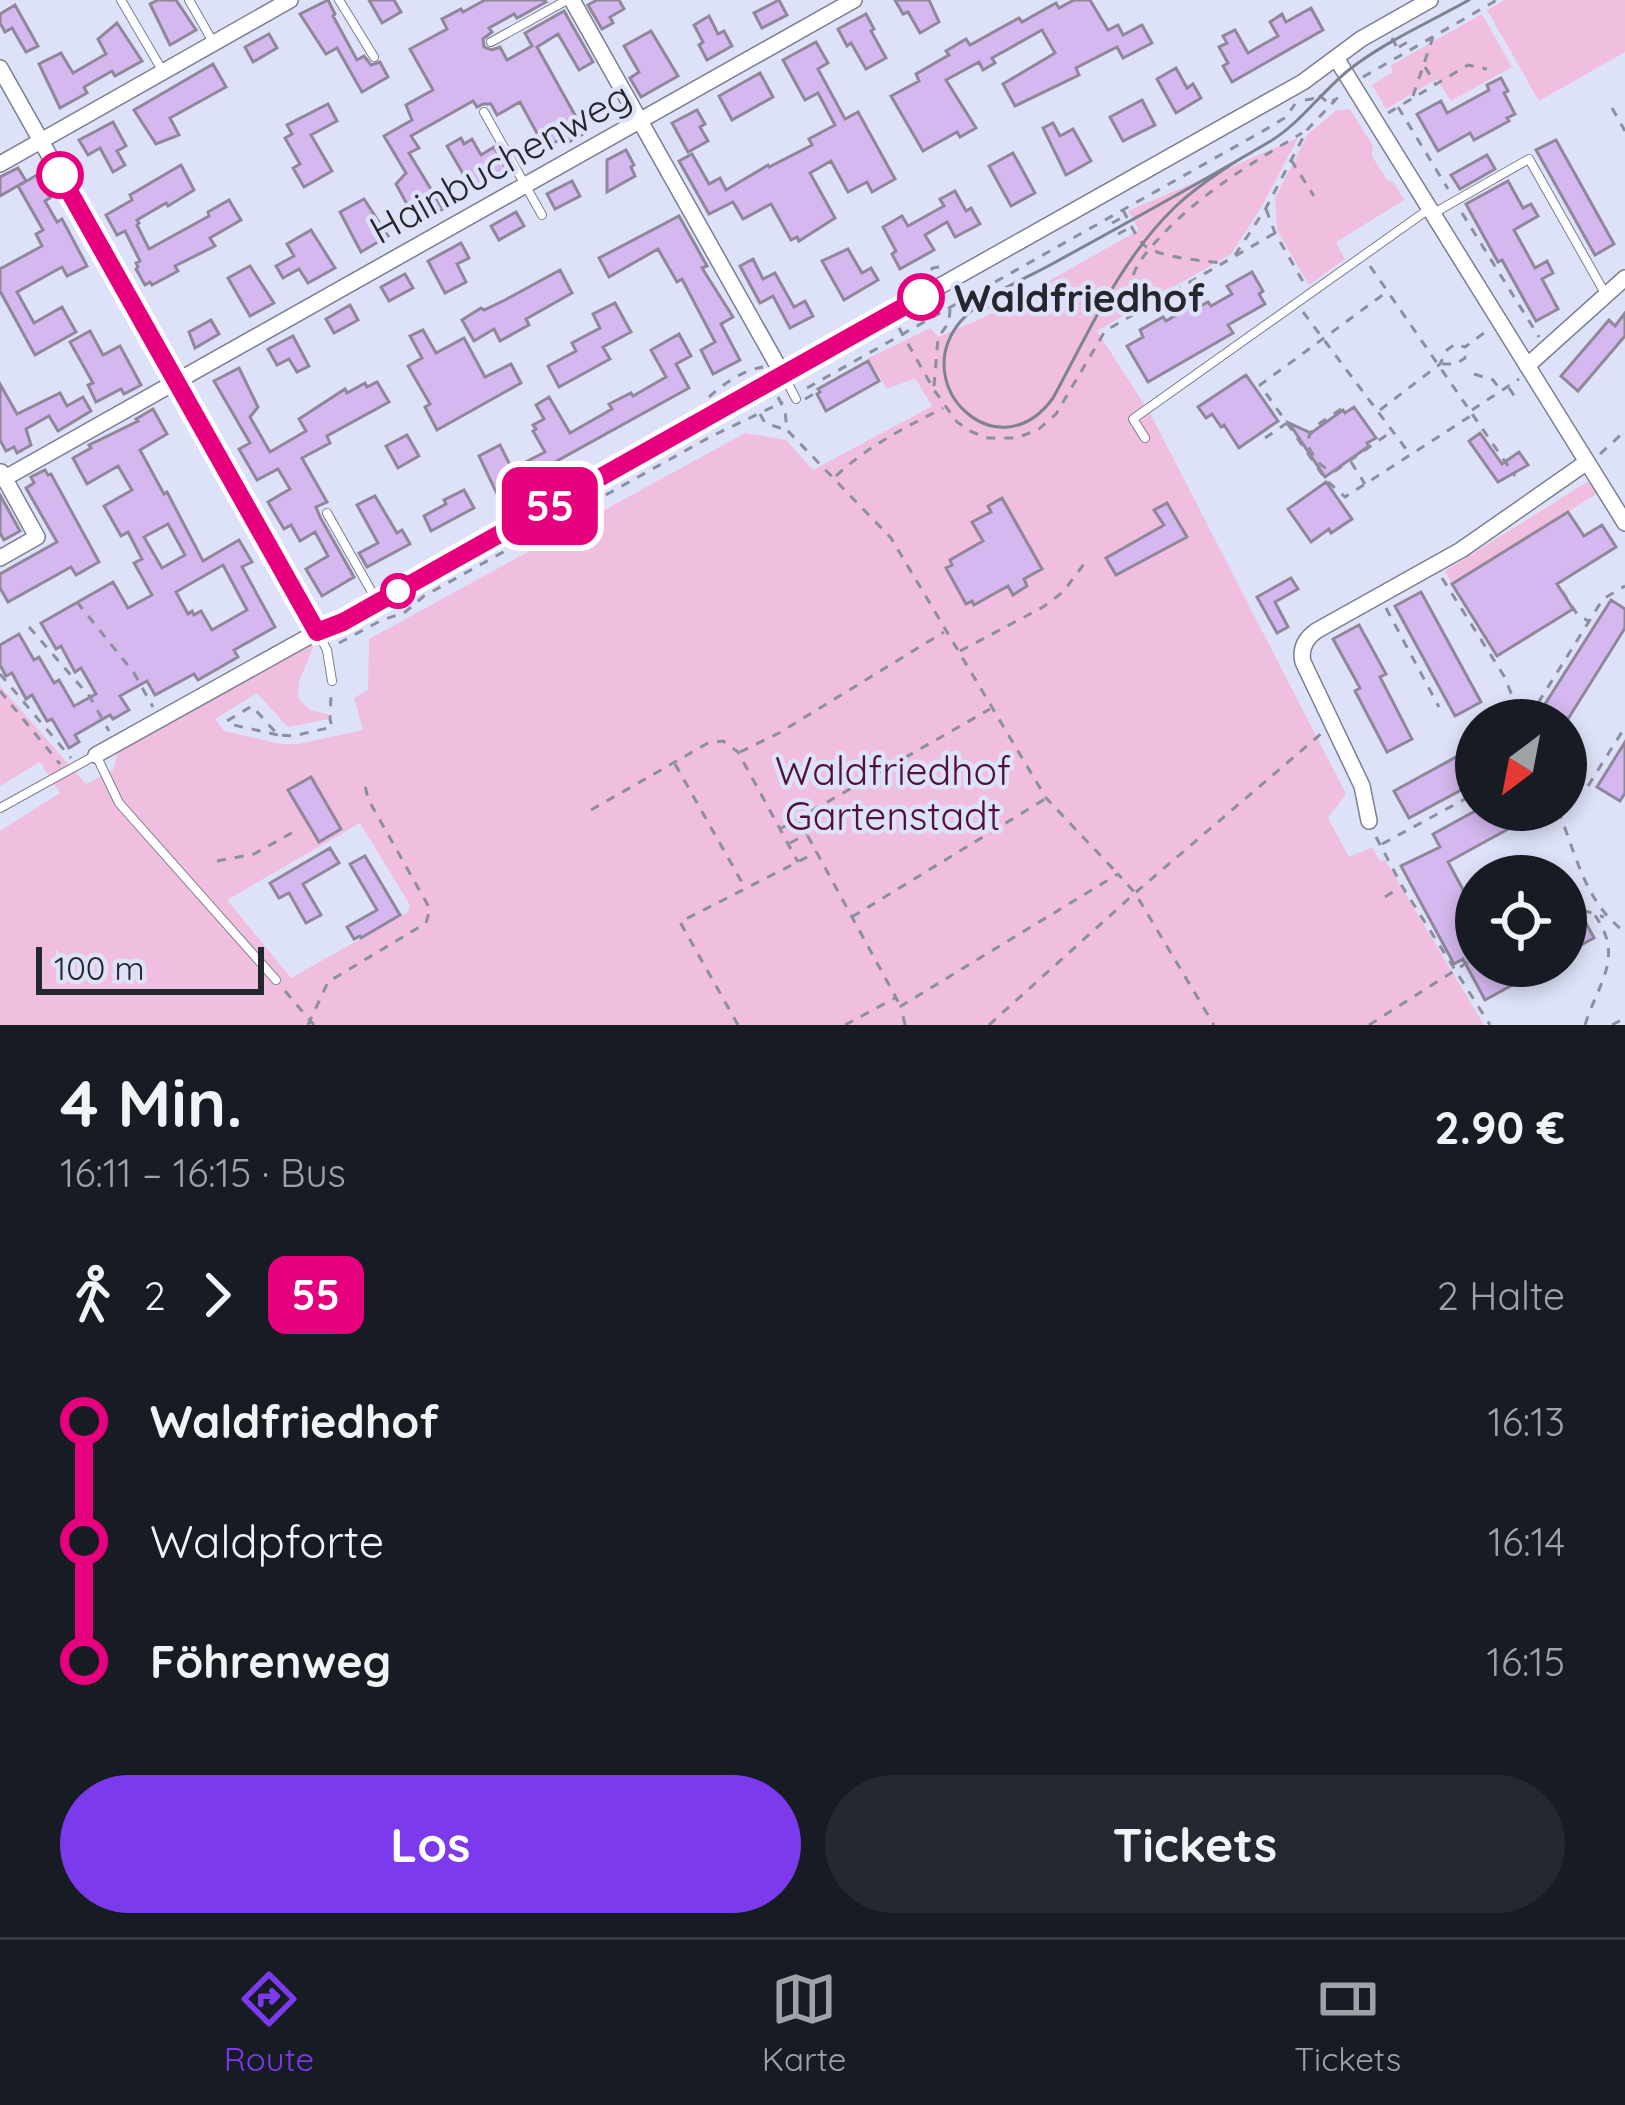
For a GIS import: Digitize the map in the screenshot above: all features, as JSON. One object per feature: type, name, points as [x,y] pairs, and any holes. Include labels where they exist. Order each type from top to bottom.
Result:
[{"type":"street","points":[[569,0],[776,378]]},
{"type":"street","name":"Hainbuchenweg","points":[[2,474],[178,381],[854,0]]},
{"type":"street","points":[[95,755],[343,622],[1303,82],[1361,39],[1430,0]]},
{"type":"street","points":[[0,164],[279,3]]},
{"type":"street","points":[[1336,58],[1625,524]]},
{"type":"street","points":[[0,68],[317,632]]},
{"type":"street","points":[[1529,369],[1625,278]]},
{"type":"street","points":[[1369,820],[1362,786],[1303,662],[1302,649],[1316,631],[1435,566],[1587,462]]},
{"type":"street","points":[[0,558],[38,536],[2,474]]},
{"type":"lane","points":[[122,0],[163,72]]},
{"type":"lane","points":[[189,0],[214,43]]},
{"type":"lane","points":[[339,0],[374,57]]},
{"type":"lane","points":[[491,42],[569,0]]},
{"type":"lane","points":[[484,112],[542,215]]},
{"type":"lane","points":[[1145,438],[1133,419],[1362,255],[1529,159],[1606,296]]},
{"type":"lane","points":[[776,378],[795,397]]},
{"type":"lane","points":[[327,513],[378,602]]},
{"type":"lane","points":[[317,632],[327,650],[332,681]]},
{"type":"lane","points":[[0,808],[95,755],[118,803],[275,980]]},
{"type":"path","points":[[1234,257],[1307,130],[1334,101],[1353,83],[1497,0]]},
{"type":"path","points":[[1412,98],[1433,37]]},
{"type":"path","points":[[1398,48],[1414,39]]},
{"type":"path","points":[[1376,120],[1468,65],[1486,69]]},
{"type":"path","points":[[1425,67],[1436,85]]},
{"type":"path","points":[[327,650],[412,609],[424,596],[710,437],[795,397],[1125,212],[1286,117],[1297,101],[1312,99],[1317,93],[1334,101]]},
{"type":"path","points":[[1398,107],[1546,349]]},
{"type":"path","points":[[1612,108],[1625,131]]},
{"type":"path","points":[[1138,311],[1131,295],[1132,276],[1188,208],[1307,130]]},
{"type":"path","points":[[1290,159],[1313,196]]},
{"type":"path","points":[[1266,208],[1309,292]]},
{"type":"path","points":[[1112,223],[1125,212]]},
{"type":"path","points":[[1125,212],[1149,250],[1224,263]]},
{"type":"path","points":[[1118,234],[1132,226]]},
{"type":"path","points":[[891,314],[945,408],[964,427],[988,438],[1010,439],[1033,433],[1056,414],[1105,331],[1275,233]]},
{"type":"path","points":[[1362,255],[1516,476]]},
{"type":"path","points":[[977,295],[993,290]]},
{"type":"path","points":[[1388,291],[1260,385],[1326,480],[1345,497],[1529,369]]},
{"type":"path","points":[[977,295],[985,309],[1000,301]]},
{"type":"path","points":[[1166,296],[1177,314]]},
{"type":"path","points":[[1295,302],[1410,454]]},
{"type":"path","points":[[934,390],[938,338],[949,322],[950,308]]},
{"type":"path","points":[[1378,411],[1440,364],[1455,344],[1465,346],[1500,322]]},
{"type":"path","points":[[1440,364],[1456,364],[1465,358],[1465,346]]},
{"type":"path","points":[[1493,380],[1498,371]]},
{"type":"path","points":[[1474,374],[1493,380],[1501,391]]},
{"type":"path","points":[[776,378],[788,430]]},
{"type":"path","points":[[813,385],[819,391]]},
{"type":"path","points":[[1508,386],[1519,403]]},
{"type":"path","points":[[833,479],[883,439],[945,408]]},
{"type":"path","points":[[1341,409],[1306,439],[1329,471],[1393,431]]},
{"type":"path","points":[[760,414],[765,423],[788,430],[891,538],[1046,798],[1135,893],[1214,1025]]},
{"type":"path","points":[[1265,438],[1287,423]]},
{"type":"path","points":[[1587,462],[1625,431]]},
{"type":"path","points":[[1350,461],[1365,484]]},
{"type":"path","points":[[958,652],[1043,607],[1063,592],[1084,564]]},
{"type":"path","points":[[1435,566],[1513,699]]},
{"type":"path","points":[[1542,699],[1603,599],[1625,586]]},
{"type":"path","points":[[1562,591],[1577,614],[1594,619]]},
{"type":"path","points":[[1379,596],[1439,707]]},
{"type":"path","points":[[77,602],[134,673],[160,719]]},
{"type":"path","points":[[29,627],[90,697],[116,742]]},
{"type":"path","points":[[739,752],[779,733],[946,631]]},
{"type":"path","points":[[0,674],[76,764]]},
{"type":"path","points":[[278,735],[252,706],[227,721],[229,724],[278,735],[293,736],[332,727],[332,681]]},
{"type":"path","points":[[0,691],[64,770]]},
{"type":"path","points":[[780,829],[992,708]]},
{"type":"path","points":[[989,1025],[1332,724]]},
{"type":"path","points":[[1588,786],[1624,731]]},
{"type":"path","points":[[591,810],[708,743],[723,740],[739,752],[798,862]]},
{"type":"path","points":[[674,763],[746,888]]},
{"type":"path","points":[[1600,767],[1606,772]]},
{"type":"path","points":[[275,980],[310,1024],[328,982],[426,922],[430,908],[368,799],[364,781]]},
{"type":"path","points":[[852,917],[1046,798]]},
{"type":"path","points":[[1380,845],[1455,804]]},
{"type":"path","points":[[799,820],[901,1006],[905,1025]]},
{"type":"path","points":[[1369,820],[1402,886],[1490,1025]]},
{"type":"path","points":[[217,861],[254,854],[297,830]]},
{"type":"path","points":[[1566,831],[1582,876],[1606,918]]},
{"type":"path","points":[[789,844],[807,835]]},
{"type":"path","points":[[738,1025],[680,922],[817,852]]},
{"type":"path","points":[[901,1006],[1118,874]]},
{"type":"path","points":[[1385,897],[1402,886]]},
{"type":"path","points":[[1587,912],[1625,932]]},
{"type":"path","points":[[1585,1025],[1614,961],[1607,928],[1594,914]]},
{"type":"path","points":[[1369,1025],[1453,970]]},
{"type":"path","points":[[845,1025],[896,998]]},
{"type":"path","points":[[1615,1024],[1625,1018]]},
{"type":"green space","points":[[1505,0],[1625,0],[1625,52],[1539,101],[1487,10]]},
{"type":"green space","points":[[1482,14],[1512,67],[1451,101],[1437,79],[1386,109],[1372,85],[1393,72],[1390,66]]},
{"type":"green space","points":[[1350,109],[1373,146],[1372,156],[1404,200],[1336,242],[1345,259],[1309,285],[1277,230],[1275,198],[1308,134],[1337,110]]},
{"type":"green space","name":"Waldfriedhof Gartenstadt","points":[[1298,138],[1231,254],[1097,331],[1151,415],[1346,794],[1328,818],[1349,857],[1372,847],[1380,861],[1385,860],[1455,977],[1455,987],[1461,987],[1484,1025],[0,1025],[0,831],[60,793],[40,762],[0,786],[0,686],[86,784],[113,770],[119,749],[311,644],[298,698],[329,719],[288,727],[257,693],[215,719],[224,731],[281,744],[363,730],[354,698],[368,690],[369,639],[745,433],[786,440],[813,470],[932,406],[915,378],[887,389],[868,358],[931,328],[938,337],[985,317],[1139,230],[1128,211]],"holes":[[[360,823],[410,905],[408,912],[291,978],[227,900]]]},
{"type":"green space","points":[[1587,482],[1598,493],[1452,584],[1445,571]]},
{"type":"building","points":[[176,0],[196,30],[170,45],[150,4]]},
{"type":"building","points":[[328,0],[357,60],[364,56],[371,65],[380,62],[388,77],[362,92],[337,48],[326,54],[300,14]]},
{"type":"building","points":[[369,0],[394,0],[401,12],[382,23]]},
{"type":"building","points":[[485,0],[546,2],[489,28],[492,32],[483,39],[484,47],[500,47],[507,60],[532,46],[525,33],[564,11],[593,62],[579,70],[558,34],[537,47],[585,133],[569,142],[566,136],[545,148],[520,102],[497,115],[491,104],[477,107],[473,101],[411,136],[419,148],[409,153],[443,209],[417,223],[396,184],[406,173],[384,136],[412,120],[406,105],[433,90],[410,49],[447,29],[442,19]]},
{"type":"building","points":[[619,0],[624,9],[602,29],[588,5]]},
{"type":"building","points":[[779,0],[787,15],[762,28],[754,13]]},
{"type":"building","points":[[895,0],[929,0],[939,22],[920,33]]},
{"type":"building","points":[[1074,0],[1090,0],[1108,30],[1118,25],[1123,35],[1142,25],[1152,43],[1123,58],[1117,47],[1076,68],[1079,75],[1015,106],[1003,84],[1055,53],[1042,30],[992,58],[995,63],[983,70],[979,62],[946,80],[976,128],[960,137],[957,132],[923,151],[891,96],[919,81],[916,74],[966,39],[970,45],[1019,18],[1022,22],[1056,3],[1059,8]]},
{"type":"building","points":[[15,5],[38,46],[26,52],[12,28],[5,32],[0,23],[0,14]]},
{"type":"building","points":[[1311,8],[1323,30],[1232,82],[1219,47],[1227,43],[1223,36],[1235,30],[1248,53],[1278,36],[1270,22],[1282,14],[1286,22]]},
{"type":"building","points":[[866,14],[886,58],[866,69],[838,29]]},
{"type":"building","points":[[709,16],[718,34],[724,31],[732,46],[707,60],[694,25]]},
{"type":"building","points":[[117,23],[142,61],[84,87],[87,93],[60,108],[39,64],[61,53],[73,73],[106,54],[98,39]]},
{"type":"building","points":[[651,31],[678,76],[641,97],[630,78],[639,72],[624,46]]},
{"type":"building","points":[[269,34],[277,48],[253,62],[245,47]]},
{"type":"building","points":[[816,42],[828,63],[818,69],[845,119],[858,112],[895,179],[872,192],[867,182],[848,192],[831,161],[810,173],[835,218],[799,241],[797,237],[791,240],[771,204],[743,219],[733,202],[709,214],[679,161],[692,154],[709,184],[720,178],[726,190],[812,145],[809,139],[835,125],[818,93],[805,100],[783,60]]},
{"type":"building","points":[[213,64],[226,87],[170,118],[179,135],[156,144],[134,110]]},
{"type":"building","points":[[1176,68],[1187,88],[1193,84],[1201,98],[1176,113],[1157,79]]},
{"type":"building","points":[[760,73],[773,97],[732,120],[719,96]]},
{"type":"building","points":[[1501,78],[1515,114],[1509,121],[1474,140],[1470,133],[1438,151],[1417,114],[1441,101],[1447,113]]},
{"type":"building","points":[[1142,100],[1155,125],[1123,141],[1110,117]]},
{"type":"building","points":[[328,104],[337,121],[311,135],[332,171],[304,187],[293,168],[300,164],[285,138],[292,134],[287,125]]},
{"type":"building","points":[[697,110],[708,141],[688,152],[672,123]]},
{"type":"building","points":[[113,122],[126,146],[117,151],[125,165],[113,172],[100,148],[88,155],[79,140]]},
{"type":"building","points":[[1053,123],[1060,136],[1073,129],[1091,161],[1066,175],[1043,128]]},
{"type":"building","points":[[461,138],[464,144],[472,139],[481,155],[494,147],[508,172],[473,191],[447,146]]},
{"type":"building","points":[[1556,140],[1614,244],[1595,255],[1536,150]]},
{"type":"building","points":[[626,150],[635,176],[607,192],[607,160]]},
{"type":"building","points":[[1013,153],[1035,193],[1011,206],[989,166]]},
{"type":"building","points":[[1487,155],[1495,169],[1460,189],[1451,175]]},
{"type":"building","points":[[181,165],[194,190],[137,220],[149,249],[229,200],[241,220],[210,238],[215,246],[175,266],[178,271],[145,285],[136,269],[140,261],[125,231],[117,235],[106,215]]},
{"type":"building","points":[[18,168],[26,181],[0,196],[0,177]]},
{"type":"building","points":[[37,175],[50,198],[45,201],[57,222],[62,219],[87,266],[67,276],[62,267],[17,292],[34,323],[62,307],[76,332],[35,355],[0,291],[0,269],[42,246],[36,234],[43,230],[18,186]]},
{"type":"building","points":[[572,181],[580,196],[555,209],[547,194]]},
{"type":"building","points":[[1508,181],[1523,208],[1531,204],[1538,216],[1514,230],[1535,268],[1547,261],[1553,273],[1542,279],[1558,309],[1536,321],[1466,204]]},
{"type":"building","points":[[955,191],[980,224],[955,237],[947,222],[925,235],[934,250],[900,269],[883,227],[902,216],[908,226],[944,206],[940,199]]},
{"type":"building","points":[[364,199],[388,236],[361,252],[340,212]]},
{"type":"building","points":[[516,212],[524,226],[499,240],[491,226]]},
{"type":"building","points":[[679,216],[707,266],[702,268],[733,317],[721,324],[740,360],[713,374],[701,350],[715,342],[682,279],[677,282],[658,249],[609,277],[599,258]]},
{"type":"building","points":[[311,230],[335,268],[308,283],[299,269],[283,278],[276,266],[294,256],[287,244]]},
{"type":"building","points":[[461,243],[469,258],[457,264],[466,282],[445,293],[428,261]]},
{"type":"building","points":[[848,249],[862,273],[871,268],[878,280],[844,300],[822,261]]},
{"type":"building","points":[[753,259],[763,279],[775,273],[794,307],[805,301],[813,316],[790,328],[773,296],[760,303],[740,266]]},
{"type":"building","points":[[250,266],[274,303],[250,316],[228,278]]},
{"type":"building","points":[[560,270],[572,293],[526,319],[529,325],[500,341],[494,329],[474,341],[462,320]]},
{"type":"building","points":[[1252,272],[1265,304],[1228,325],[1233,333],[1148,382],[1127,346],[1143,337],[1140,330],[1190,307],[1208,302],[1211,306],[1232,294],[1227,286]]},
{"type":"building","points":[[405,274],[413,288],[389,301],[381,287]]},
{"type":"building","points":[[615,303],[631,332],[603,347],[610,359],[559,387],[548,366],[576,351],[572,343],[600,328],[593,314]]},
{"type":"building","points":[[350,305],[358,320],[334,333],[326,319]]},
{"type":"building","points":[[1625,313],[1625,336],[1578,391],[1561,376],[1609,320],[1615,326]]},
{"type":"building","points":[[211,320],[219,334],[195,348],[189,332]]},
{"type":"building","points":[[423,330],[436,353],[464,338],[485,377],[511,364],[521,383],[437,430],[425,407],[430,404],[408,366],[422,358],[410,336]]},
{"type":"building","points":[[90,331],[103,355],[120,346],[141,385],[96,402],[88,385],[93,383],[70,342]]},
{"type":"building","points":[[679,334],[691,356],[676,364],[689,388],[497,494],[479,456],[500,445],[512,469],[545,452],[533,431],[533,425],[544,419],[536,405],[549,397],[570,433],[612,409],[609,404],[666,377],[651,350]]},
{"type":"building","points":[[293,336],[309,366],[297,372],[289,359],[277,365],[268,349]]},
{"type":"building","points":[[868,361],[879,381],[826,411],[818,389]]},
{"type":"building","points":[[239,368],[258,407],[250,417],[270,452],[306,431],[299,419],[345,389],[347,393],[377,382],[389,402],[327,436],[330,443],[302,458],[327,502],[316,507],[320,517],[354,577],[322,596],[306,569],[328,556],[315,532],[300,541],[291,525],[284,529],[268,502],[290,489],[278,469],[257,480],[239,449],[250,443],[214,381]]},
{"type":"building","points":[[1246,375],[1278,421],[1239,448],[1224,425],[1212,414],[1206,418],[1198,407]]},
{"type":"building","points":[[0,384],[17,414],[60,393],[67,406],[83,397],[91,411],[58,431],[49,416],[26,429],[31,445],[17,453],[14,447],[6,451],[0,440]]},
{"type":"building","points":[[1354,407],[1376,438],[1325,477],[1289,423],[1311,433]]},
{"type":"building","points":[[153,409],[167,434],[140,450],[203,561],[239,540],[252,562],[242,567],[275,627],[234,650],[238,657],[198,680],[194,674],[155,695],[147,681],[120,696],[129,710],[75,735],[79,742],[69,748],[32,695],[26,699],[12,673],[6,676],[0,665],[0,645],[19,634],[54,683],[59,680],[74,706],[96,694],[81,668],[75,672],[61,646],[56,649],[41,623],[113,582],[128,608],[152,595],[134,563],[142,559],[128,532],[121,536],[104,506],[132,490],[118,466],[87,484],[73,458]],"holes":[[[168,524],[185,555],[162,568],[144,537]],[[223,565],[247,610],[212,630],[201,611],[188,614],[176,592]]]},
{"type":"building","points":[[1480,433],[1502,464],[1519,452],[1528,465],[1498,482],[1469,441]]},
{"type":"building","points":[[407,435],[419,456],[398,468],[386,446]]},
{"type":"building","points":[[45,470],[99,562],[76,575],[71,567],[8,602],[0,588],[0,574],[57,542],[26,488],[34,483],[31,477]]},
{"type":"building","points":[[1326,482],[1352,519],[1311,542],[1288,509]]},
{"type":"building","points":[[464,490],[474,508],[431,531],[424,516]]},
{"type":"building","points":[[0,495],[20,531],[4,540],[0,533]]},
{"type":"building","points":[[375,496],[397,533],[402,530],[410,544],[367,567],[359,553],[378,543],[357,505]]},
{"type":"building","points":[[1002,498],[1042,569],[1024,579],[1027,586],[1013,595],[1008,586],[974,605],[972,601],[966,604],[946,568],[952,565],[950,560],[983,541],[972,522],[991,512],[988,506]]},
{"type":"building","points":[[1167,503],[1187,537],[1116,575],[1106,558],[1164,525],[1154,510]]},
{"type":"building","points":[[1568,512],[1584,536],[1602,525],[1616,547],[1557,584],[1573,609],[1497,656],[1452,584]]},
{"type":"building","points":[[1291,578],[1298,589],[1275,602],[1288,627],[1277,633],[1257,597]]},
{"type":"building","points":[[1421,592],[1479,699],[1455,699],[1455,716],[1395,606]]},
{"type":"building","points":[[1611,600],[1625,609],[1625,628],[1581,699],[1548,699]]},
{"type":"building","points":[[1359,625],[1386,674],[1380,677],[1412,739],[1387,752],[1333,639]]},
{"type":"building","points":[[1625,742],[1625,793],[1620,801],[1597,787]]},
{"type":"building","points":[[1455,758],[1455,793],[1409,818],[1394,791]]},
{"type":"building","points":[[311,777],[341,829],[319,842],[288,790]]},
{"type":"building","points":[[1455,822],[1455,831],[1505,831],[1448,862],[1455,875],[1454,964],[1401,866],[1440,847],[1433,834]]},
{"type":"building","points":[[330,848],[339,863],[303,884],[321,915],[306,923],[289,893],[279,898],[270,883]]},
{"type":"building","points":[[365,856],[400,915],[354,939],[347,927],[377,910],[350,864]]},
{"type":"building","points":[[1478,987],[1509,987],[1485,1000]]},
{"type":"tram line","points":[[1243,157],[1191,193],[1155,228],[1107,298],[1053,398],[1031,419],[1008,427],[986,424],[966,412],[952,394],[945,372],[947,347],[969,313],[1003,289],[1269,142],[1364,59],[1469,0]]},
{"type":"bus line","name":"55","points":[[60,175],[317,632],[343,622],[921,297]]},
{"type":"place","name":"Waldfriedhof","points":[[921,297]]}]
